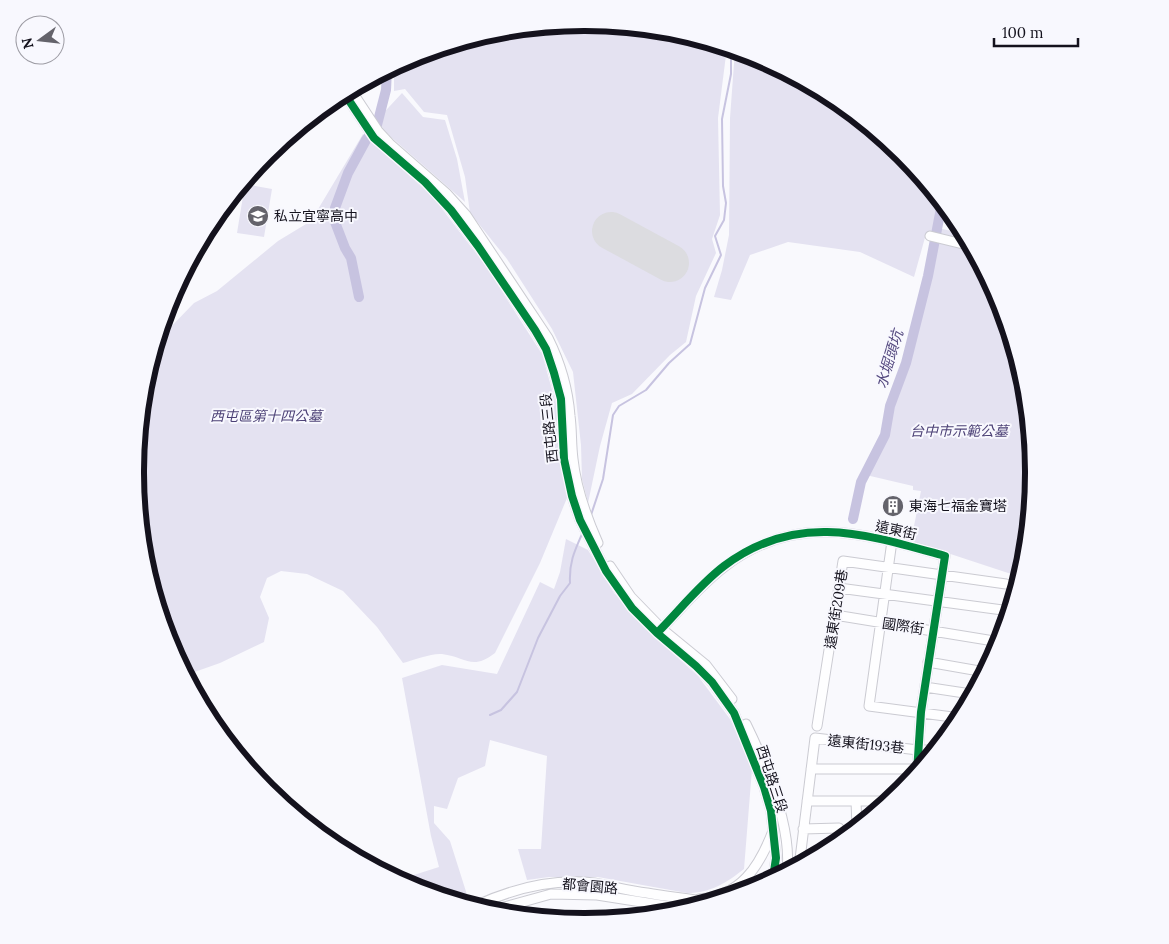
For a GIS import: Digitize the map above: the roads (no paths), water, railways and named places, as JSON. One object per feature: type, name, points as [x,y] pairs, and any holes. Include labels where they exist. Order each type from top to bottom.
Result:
[{"type":"street","name":"西屯路三段","points":[[355,96],[378,131],[391,145],[447,194],[466,215],[548,338],[554,350],[566,391],[570,414],[572,458],[579,493],[592,531],[610,565],[631,597],[660,631],[712,682],[734,712],[764,787],[771,810],[776,858],[774,869]]},
{"type":"street","name":"西屯路三段","points":[[349,100],[374,138],[425,182],[451,210],[535,330],[546,349],[561,399],[564,459],[572,496],[580,520],[606,571],[632,608],[706,665],[738,708],[751,735],[786,833]]},
{"type":"street","points":[[934,237],[961,244]]},
{"type":"street","name":"遠東街","points":[[660,631],[707,581],[724,566],[751,549],[771,541],[802,533],[824,531],[881,538],[945,556],[921,712],[917,761]]},
{"type":"street","points":[[892,541],[869,706],[951,717]]},
{"type":"street","name":"遠東街209巷","points":[[817,726],[843,561],[1006,584]]},
{"type":"street","points":[[839,588],[1003,610]]},
{"type":"street","name":"國際街","points":[[835,616],[992,641]]},
{"type":"street","points":[[928,662],[978,671]]},
{"type":"street","points":[[925,687],[965,693]]},
{"type":"street","name":"遠東街193巷","points":[[811,769],[815,738],[918,750]]},
{"type":"street","points":[[918,750],[926,750]]},
{"type":"street","points":[[800,856],[811,769],[909,771]]},
{"type":"street","points":[[807,801],[877,801]]},
{"type":"street","points":[[856,801],[857,819]]},
{"type":"street","points":[[737,885],[756,868],[774,828],[786,833],[798,857]]},
{"type":"street","points":[[803,829],[839,828]]},
{"type":"street","points":[[786,833],[788,862]]},
{"type":"street","name":"都會園路","points":[[485,901],[500,895],[546,883],[568,882],[594,884],[692,900]]},
{"type":"street","name":"都會園路","points":[[509,906],[551,894],[597,895],[663,905]]},
{"type":"street","points":[[688,899],[698,898]]},
{"type":"waterway","points":[[591,515],[603,479],[613,415],[619,406],[646,390],[669,363],[690,344],[705,288],[721,255],[715,236],[724,220],[726,203],[723,186],[722,119],[731,74],[731,57]]},
{"type":"waterway","points":[[359,297],[351,258],[335,222],[335,208],[348,173],[366,140],[377,125],[386,90],[387,79]]},
{"type":"waterway","name":"水堀頭坑","points":[[853,519],[861,482],[885,435],[890,406],[906,363],[928,276],[940,212]]},
{"type":"waterway","points":[[490,715],[501,710],[517,692],[538,638],[560,596],[570,583],[570,569],[582,534]]},
{"type":"place","name":"私立宜寧高中","points":[[258,216]]},
{"type":"place","name":"東海七福金寶塔","points":[[893,506]]},
{"type":"park label","name":"西屯區第十四公墓","points":[[266,416]]},
{"type":"park label","name":"台中市示範公墓","points":[[959,431]]}]
